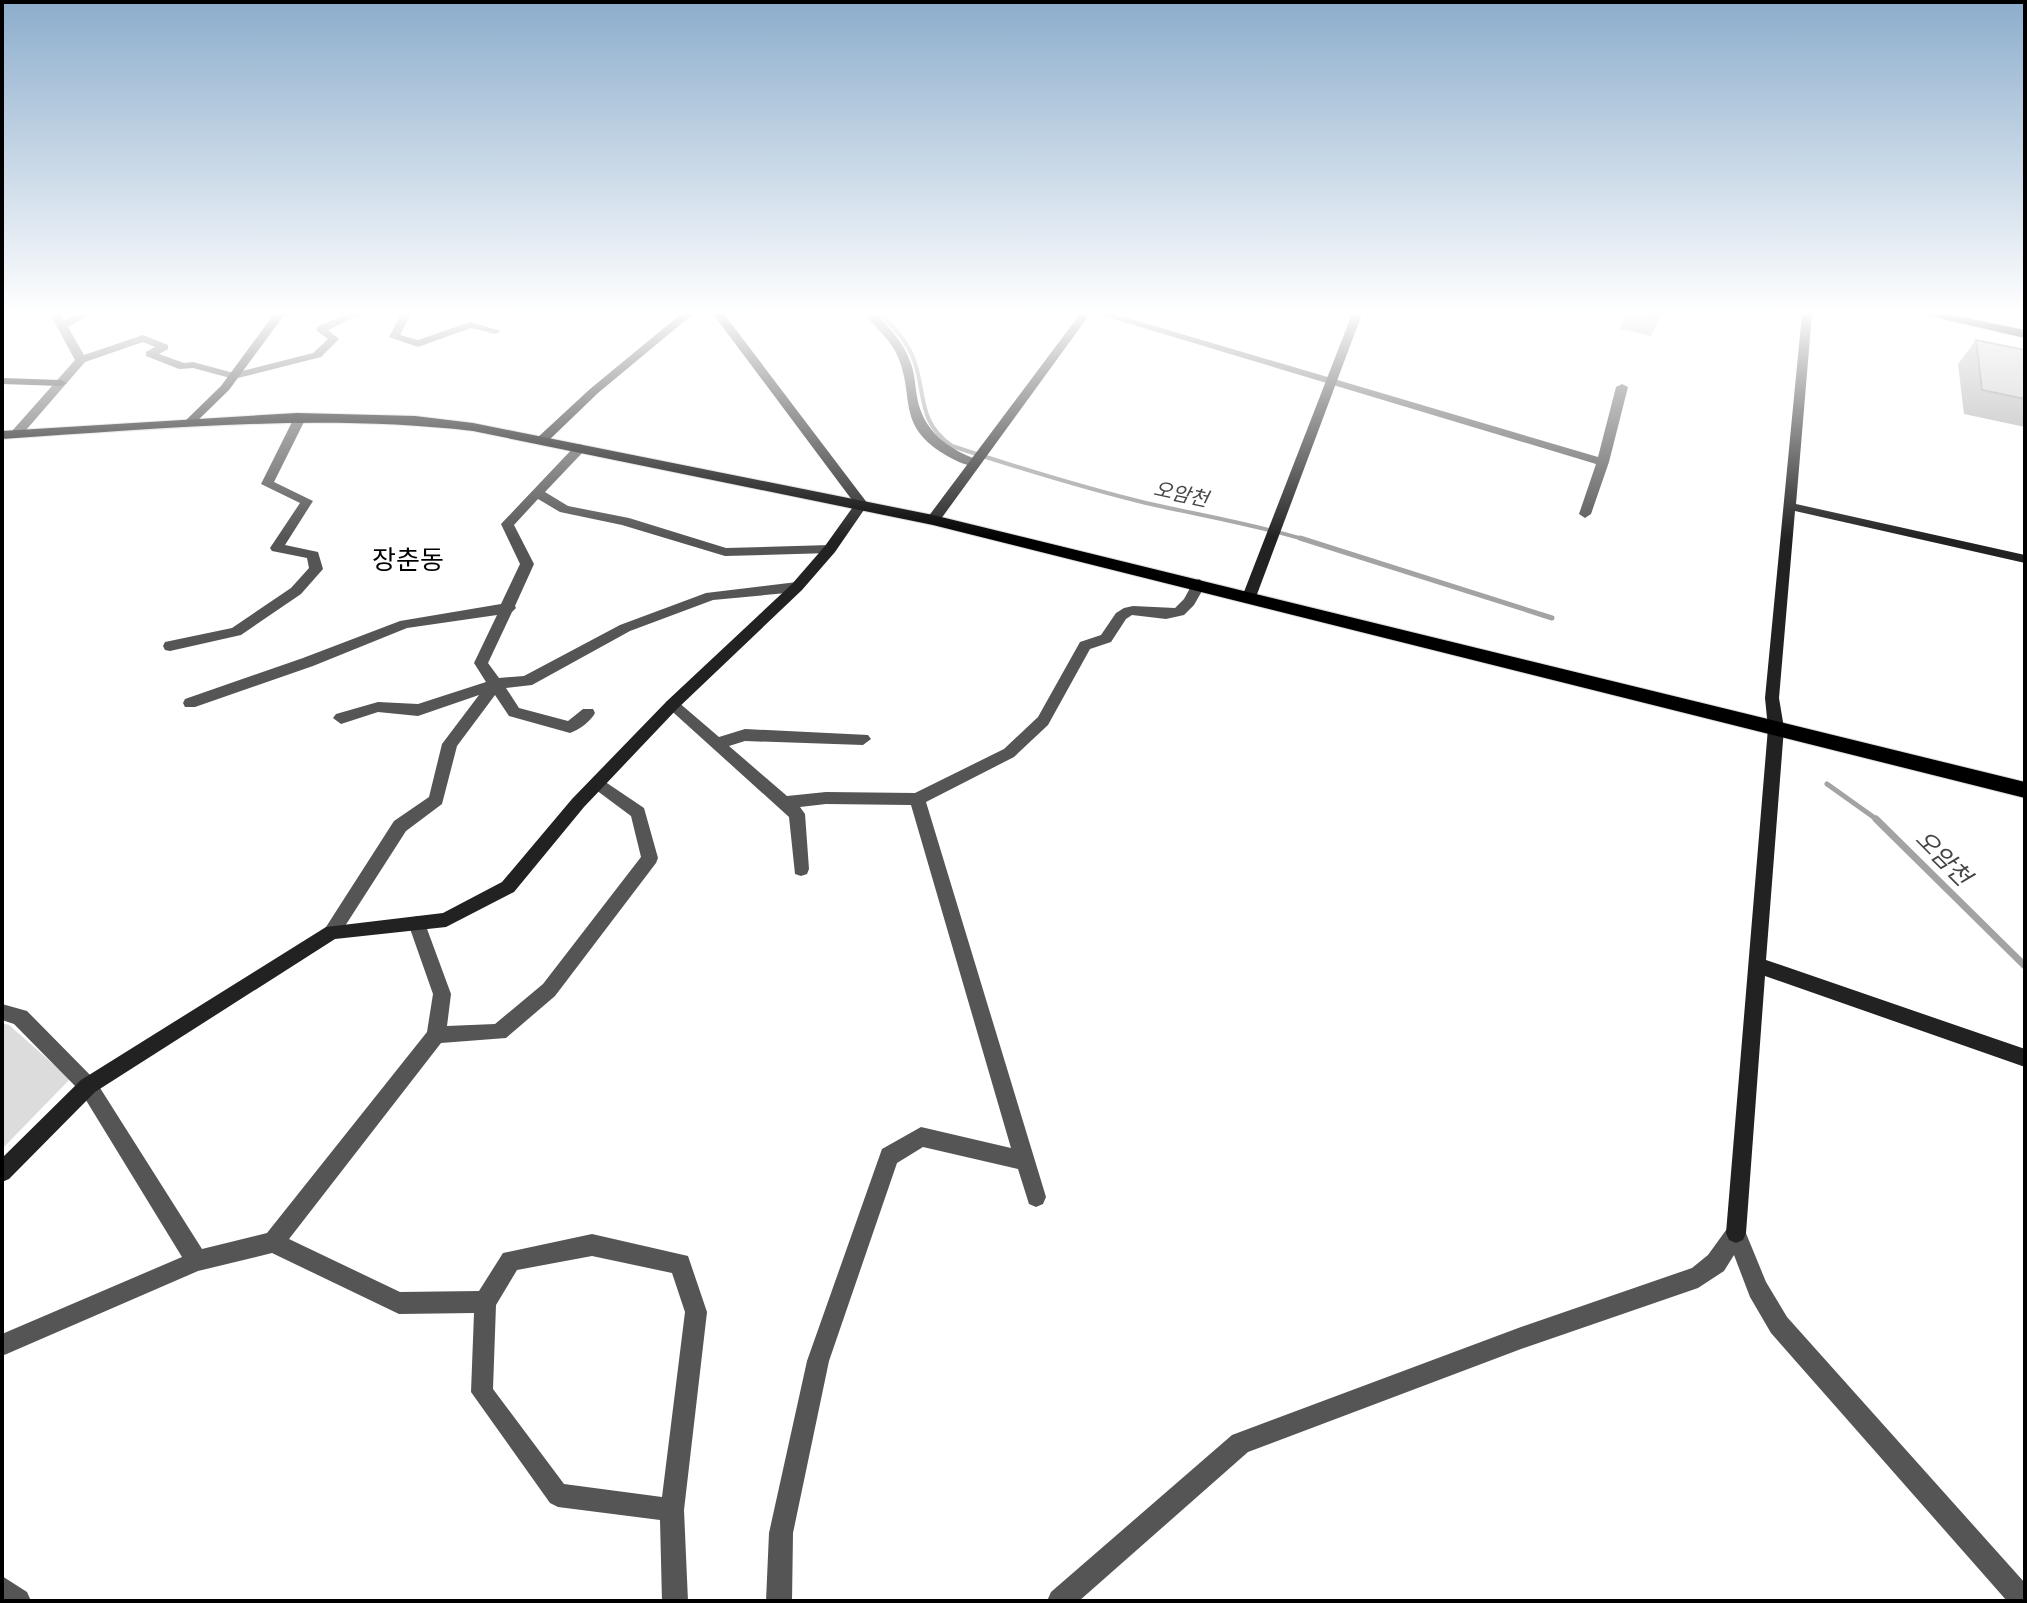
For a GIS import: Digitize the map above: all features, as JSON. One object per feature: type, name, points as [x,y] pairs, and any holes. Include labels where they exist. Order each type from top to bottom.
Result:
[{"type":"main road","points":[[9,435],[300,418],[410,419],[541,441],[933,520],[2025,790]]},
{"type":"street","points":[[9,435],[55,389]]},
{"type":"street","points":[[188,424],[222,389]]},
{"type":"street","points":[[541,441],[597,389]]},
{"type":"street","points":[[332,932],[446,920],[508,887],[598,783],[672,705],[797,587],[830,549],[862,504],[775,389]]},
{"type":"street","points":[[910,389],[914,411],[936,444],[951,456],[974,463]]},
{"type":"street","points":[[933,520],[1029,389]]},
{"type":"street","points":[[1249,597],[1276,521],[1330,389]]},
{"type":"street","points":[[1349,389],[1603,462]]},
{"type":"street","points":[[1585,514],[1603,462],[1622,389]]},
{"type":"street","points":[[1800,389],[1772,698],[1776,728],[1736,1233],[1758,1289],[1779,1325],[2024,1601]]},
{"type":"street","points":[[170,646],[236,632],[296,591],[316,569],[313,555],[277,548],[307,501],[267,484],[300,418]]},
{"type":"street","points":[[580,448],[507,524],[527,564],[481,663],[514,712],[570,727],[588,713]]},
{"type":"street","points":[[537,493],[564,509],[624,521],[725,552],[830,549]]},
{"type":"street","points":[[1789,506],[2025,559]]},
{"type":"street","points":[[784,803],[826,798],[917,799],[1009,753],[1043,721],[1085,646],[1104,642],[1113,634],[1122,615],[1131,610],[1178,614],[1185,610],[1199,584]]},
{"type":"street","points":[[341,718],[378,707],[418,710],[495,684],[527,681],[625,628],[711,596],[797,587]]},
{"type":"street","points":[[190,703],[405,624],[509,608]]},
{"type":"street","points":[[2,1172],[88,1086],[332,932],[400,826],[436,800],[450,744],[495,684]]},
{"type":"street","points":[[672,705],[797,814],[801,869]]},
{"type":"street","points":[[716,744],[745,735],[863,739]]},
{"type":"street","points":[[436,1035],[499,1032],[549,990],[650,858],[638,813],[598,783]]},
{"type":"street","points":[[917,799],[1036,1197]]},
{"type":"street","points":[[2,1345],[197,1261],[273,1242],[436,1035],[442,994],[417,923]]},
{"type":"street","points":[[1757,965],[2025,1058]]},
{"type":"street","points":[[2,1012],[20,1017],[88,1086],[197,1261]]},
{"type":"street","points":[[779,1601],[781,1533],[818,1361],[889,1156],[921,1137],[1026,1161]]},
{"type":"street","points":[[1060,1601],[1240,1443],[1521,1338],[1698,1277],[1716,1263],[1736,1233]]},
{"type":"street","points":[[273,1242],[399,1303],[485,1302]]},
{"type":"street","points":[[672,1510],[558,1495],[482,1392],[485,1302],[511,1261],[592,1245],[680,1264],[696,1312],[672,1510],[675,1601]]},
{"type":"street","points":[[2,1588],[18,1601]]},
{"type":"shaded area","points":[[2,1023],[9,1025],[70,1079],[2,1149]]},
{"type":"building","points":[[2025,389],[2025,399],[1982,390]]},
{"type":"waterway","name":"오암천","points":[[921,389],[932,426],[952,446],[1121,497],[1306,540]]},
{"type":"waterway","name":"오암천","points":[[1300,538],[1552,618]]},
{"type":"waterway","name":"오암천","points":[[1827,784],[1879,821]]},
{"type":"waterway","name":"오암천","points":[[1876,819],[2025,966]]},
{"type":"district","name":"장춘동","points":[[408,560]]}]
